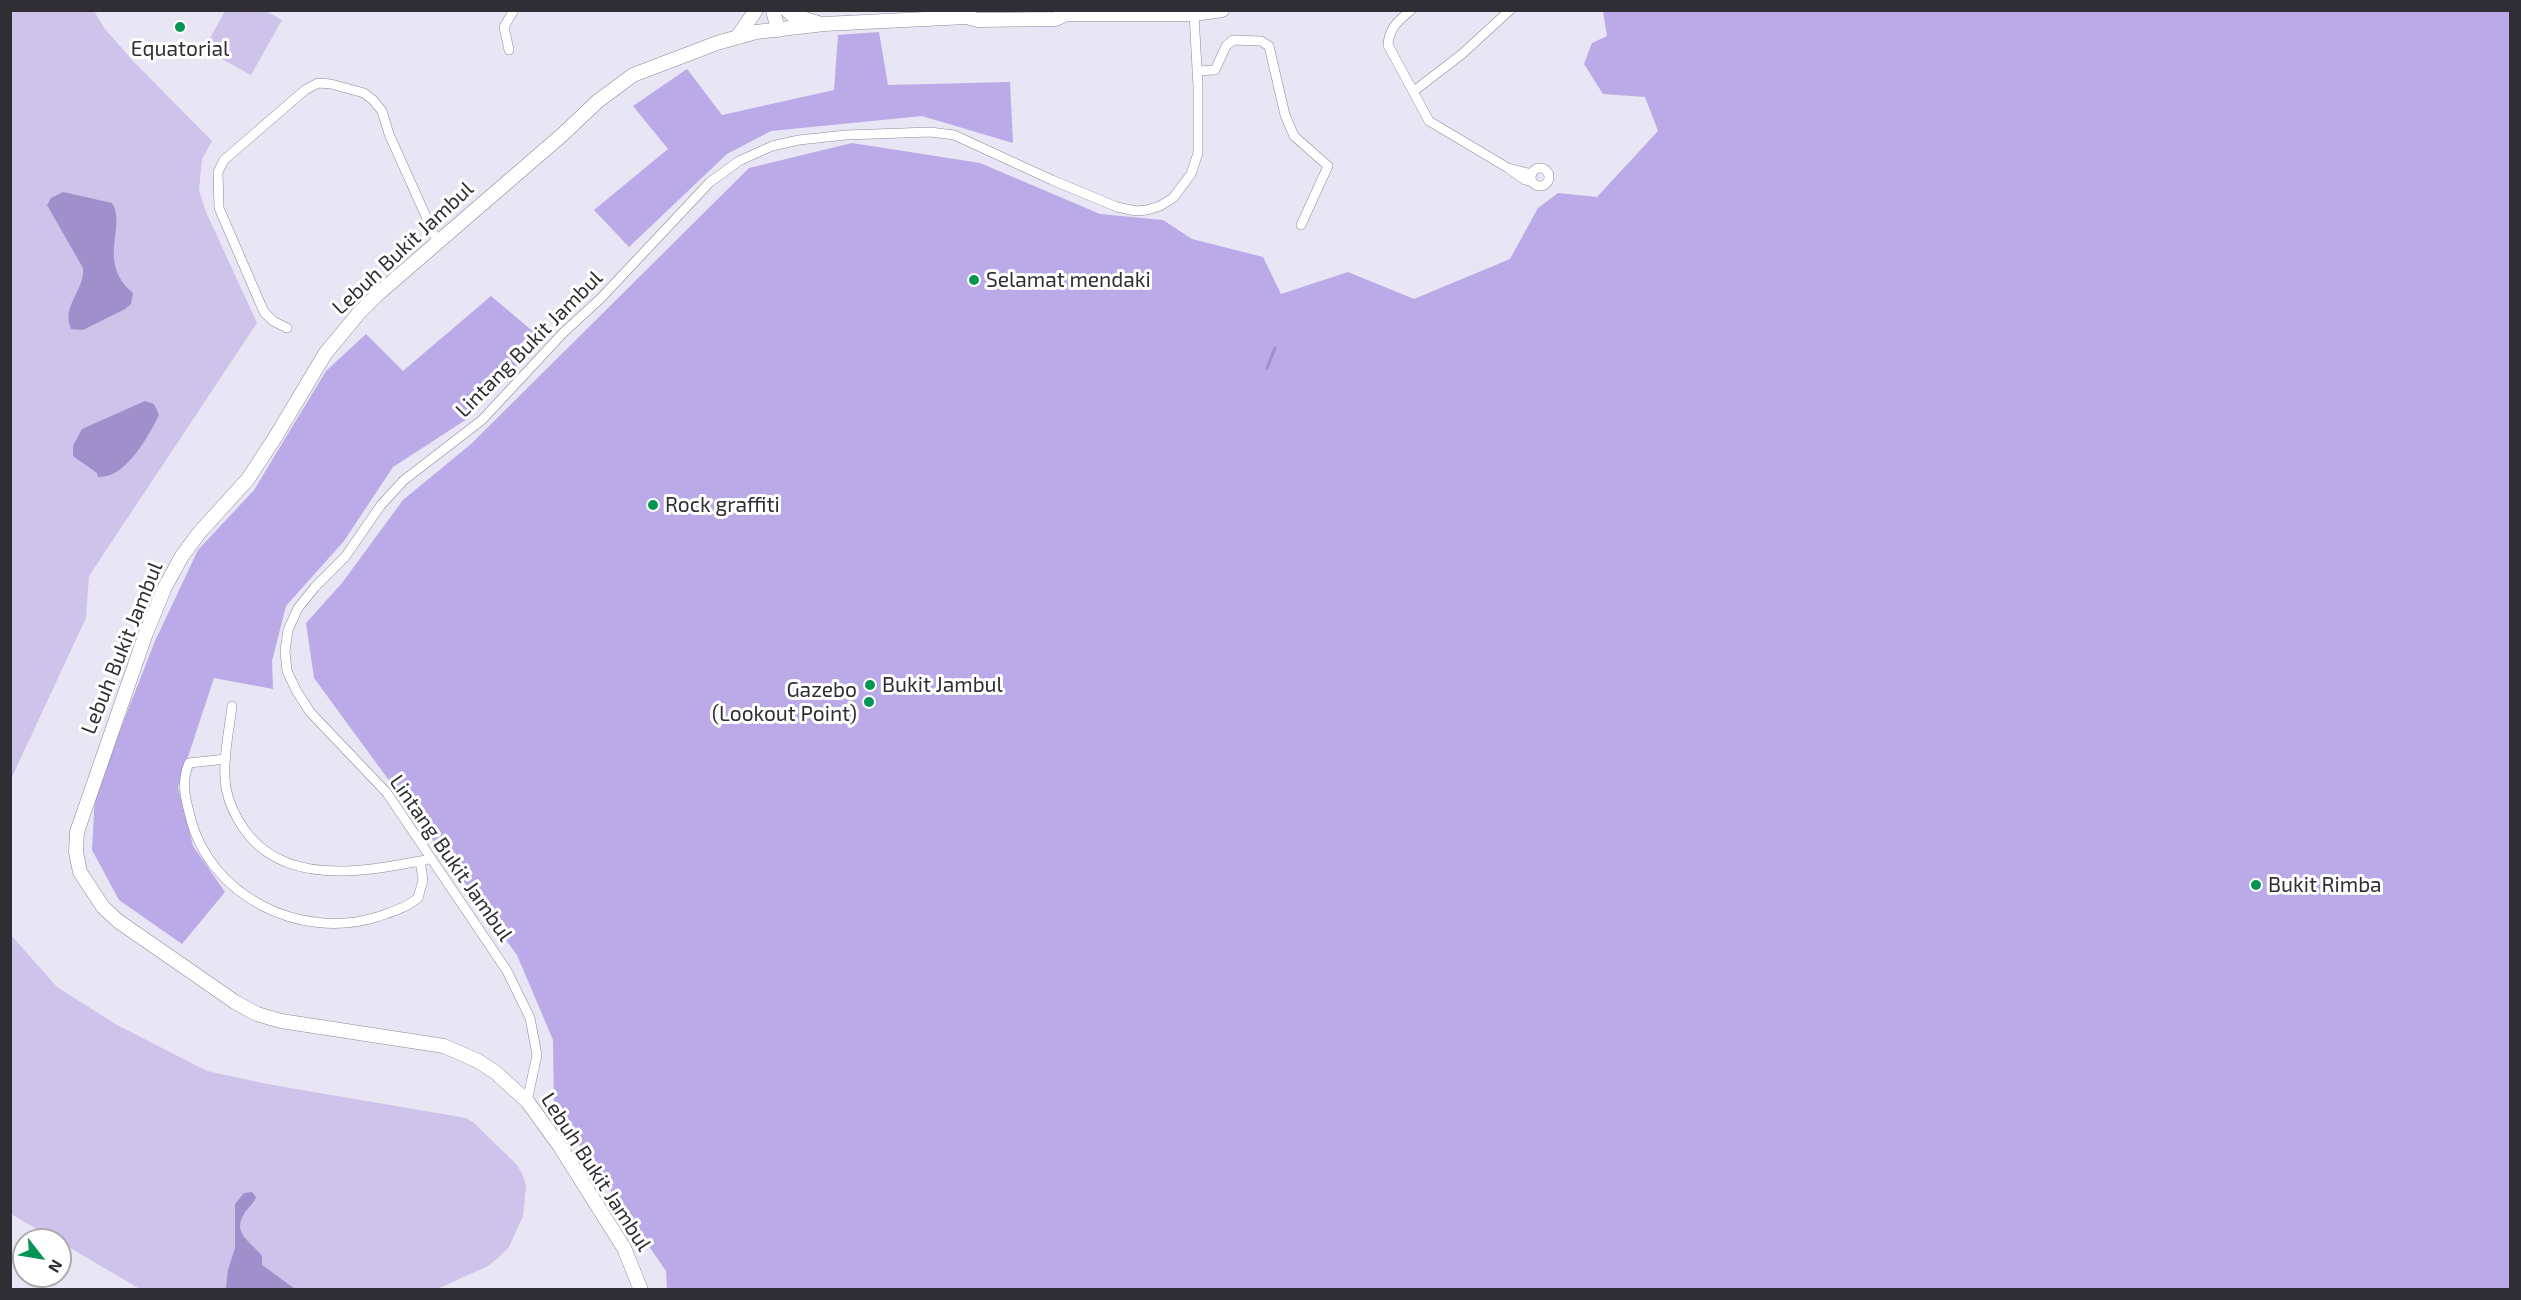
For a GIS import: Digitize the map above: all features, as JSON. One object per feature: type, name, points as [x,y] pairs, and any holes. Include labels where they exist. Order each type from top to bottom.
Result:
[{"type":"main road","points":[[738,36],[756,10]]},
{"type":"main road","points":[[773,10],[778,30]]},
{"type":"main road","points":[[787,10],[792,15],[824,24]]},
{"type":"main road","name":"Lebuh Bukit Jambul","points":[[966,17],[979,12],[998,10]]},
{"type":"main road","name":"Lebuh Bukit Jambul","points":[[641,1290],[624,1248],[559,1145],[527,1101],[495,1072],[444,1046],[281,1021],[257,1014],[205,983],[118,921],[103,907],[80,872],[76,852],[76,832],[156,607],[182,556],[199,533],[248,479],[276,436],[310,376],[340,335],[365,307],[598,101],[633,75],[738,36],[824,24],[966,17],[978,20],[1056,19],[1064,12],[1194,14],[1222,10]]},
{"type":"street","points":[[509,50],[504,27],[514,10]]},
{"type":"street","points":[[1411,10],[1389,33],[1389,45],[1425,115],[1435,126],[1525,180],[1532,178]]},
{"type":"street","points":[[1414,91],[1462,54],[1510,10]]},
{"type":"street","name":"Lintang Bukit Jambul","points":[[527,1101],[537,1055],[531,1018],[507,971],[387,793],[310,712],[287,671],[285,651],[288,630],[298,608],[345,557],[381,505],[404,480],[482,420],[563,333],[602,298],[710,182],[739,161],[772,146],[799,140],[846,135],[930,132],[954,135],[1090,197],[1118,207],[1136,211],[1148,210],[1173,198],[1194,168],[1198,153],[1194,14]]},
{"type":"street","points":[[1197,70],[1215,70],[1226,46],[1233,40],[1261,41],[1269,46],[1285,116],[1294,136],[1328,166],[1301,225]]},
{"type":"street","points":[[287,328],[273,321],[264,312],[219,208],[218,172],[224,160],[305,90],[318,83],[331,84],[364,93],[373,100],[382,111],[389,134],[437,241]]},
{"type":"street","points":[[232,706],[226,759],[226,787],[233,813],[252,840],[283,863],[320,871],[361,870],[431,859]]},
{"type":"street","points":[[226,759],[189,763],[183,788],[193,828],[213,863],[233,888],[271,912],[313,923],[368,920],[394,911],[418,898],[423,880],[420,861]]},
{"type":"shaded area","points":[[11,11],[94,11],[105,29],[133,61],[212,141],[202,159],[199,190],[206,212],[257,323],[89,576],[86,618],[11,779]]},
{"type":"shaded area","points":[[225,11],[266,11],[282,20],[251,75],[204,49]]},
{"type":"shaded area","points":[[1603,11],[2510,11],[2510,1289],[667,1289],[666,1271],[554,1108],[553,1040],[517,955],[314,678],[306,623],[342,583],[403,500],[471,444],[749,168],[852,143],[980,163],[1100,214],[1163,220],[1192,239],[1263,257],[1281,294],[1348,272],[1414,299],[1510,259],[1538,208],[1558,193],[1597,197],[1658,131],[1645,97],[1603,94],[1584,64],[1592,43],[1607,36]]},
{"type":"shaded area","points":[[879,32],[888,85],[1010,82],[1013,143],[922,116],[771,131],[727,154],[629,247],[594,210],[668,149],[633,106],[687,69],[722,115],[834,90],[838,35]]},
{"type":"shaded area","points":[[63,192],[112,203],[116,212],[114,257],[116,269],[122,281],[133,293],[131,304],[125,309],[83,330],[71,329],[69,313],[81,284],[83,268],[47,205],[51,198]]},
{"type":"shaded area","points":[[491,296],[542,339],[467,419],[393,467],[344,541],[286,606],[272,661],[273,689],[214,678],[178,787],[193,846],[225,892],[182,944],[119,900],[92,850],[95,794],[155,641],[198,550],[254,490],[326,371],[366,334],[403,371]]},
{"type":"shaded area","points":[[145,401],[154,404],[159,415],[142,445],[117,471],[108,476],[98,477],[97,473],[73,456],[73,446],[82,429]]},
{"type":"shaded area","points":[[10,934],[57,987],[117,1025],[207,1071],[267,1084],[466,1118],[473,1122],[517,1165],[526,1185],[523,1216],[509,1247],[488,1266],[437,1289],[140,1289],[72,1249],[72,1228],[35,1228],[11,1214]]},
{"type":"shaded area","points":[[252,1192],[256,1197],[241,1220],[241,1231],[262,1256],[262,1265],[295,1289],[226,1289],[228,1270],[235,1248],[235,1204],[244,1193]]},
{"type":"waterway","points":[[1267,368],[1275,348]]},
{"type":"place","name":"Equatorial","points":[[180,27]]},
{"type":"place","name":"Selamat mendaki","points":[[974,280]]},
{"type":"place","name":"Rock graffiti","points":[[653,505]]},
{"type":"place","name":"Bukit Jambul","points":[[870,685]]},
{"type":"place","name":"Gazebo (Lookout Point)","points":[[869,702]]},
{"type":"place","name":"Bukit Rimba","points":[[2256,885]]}]
